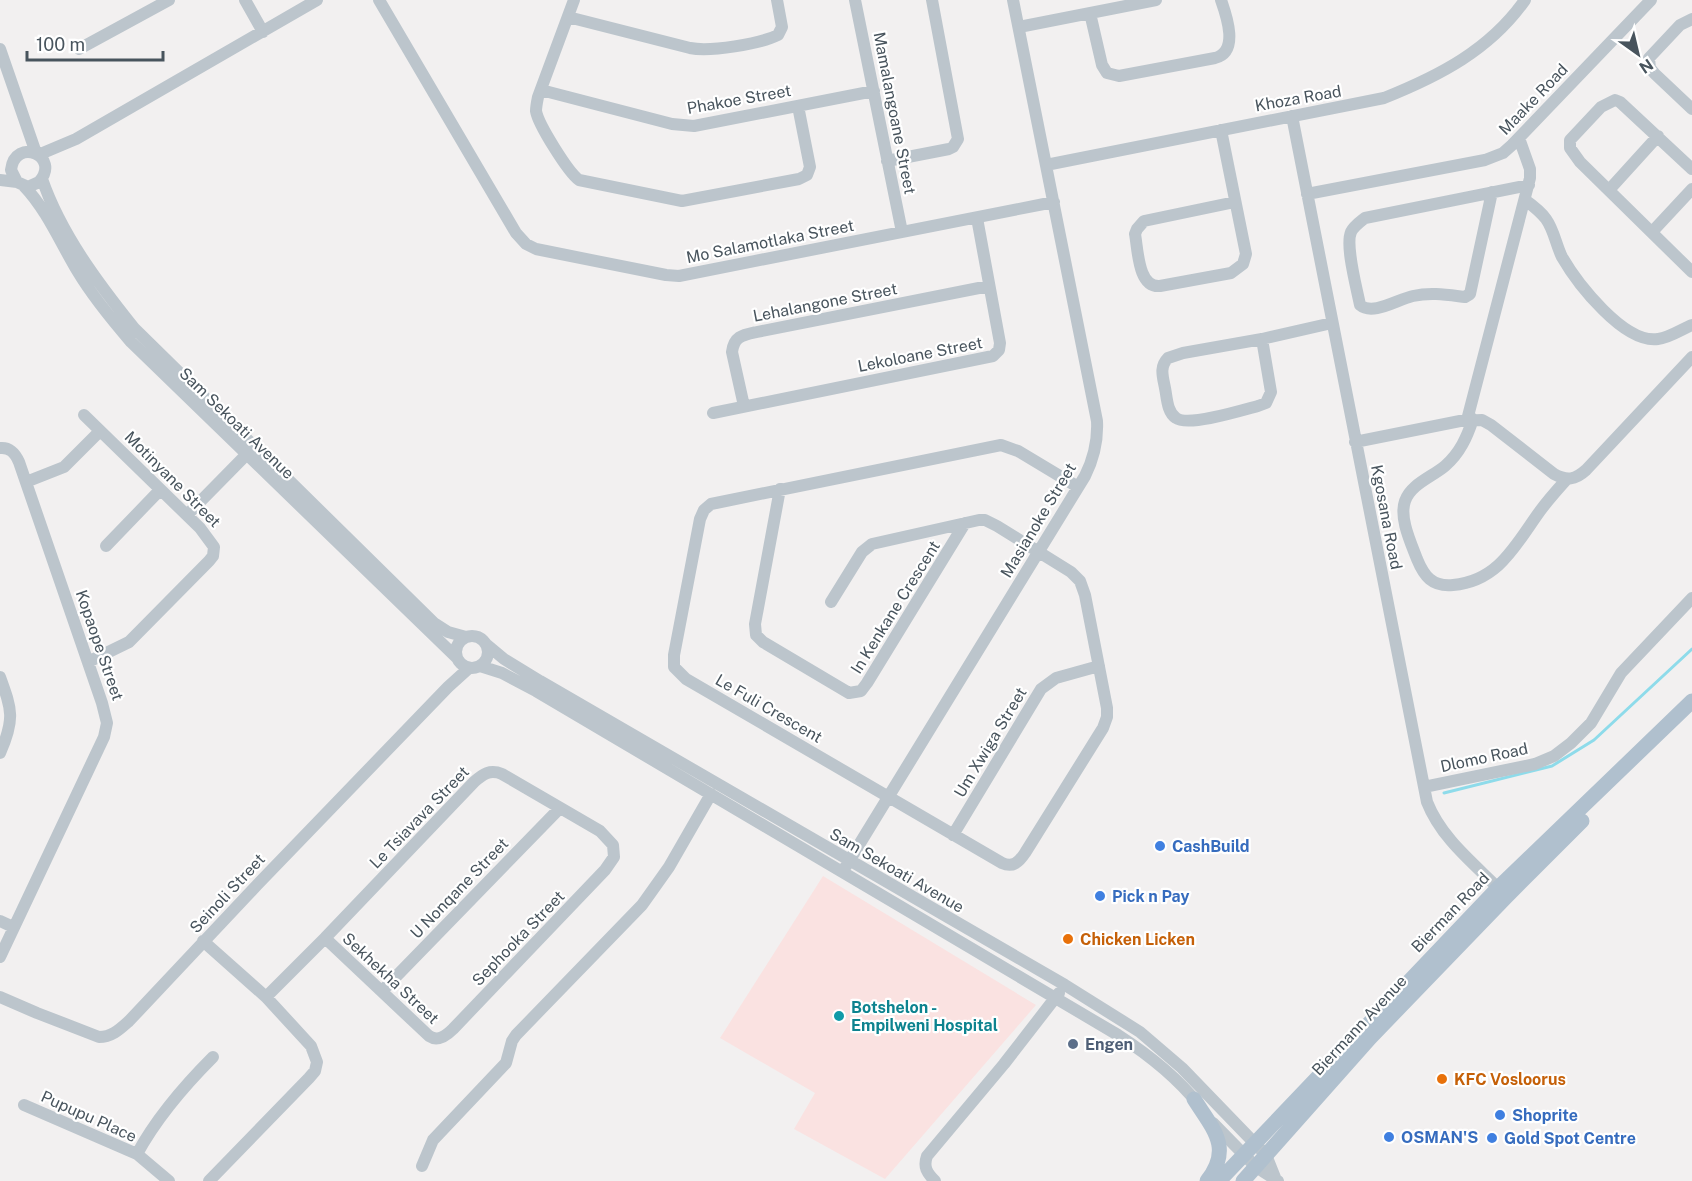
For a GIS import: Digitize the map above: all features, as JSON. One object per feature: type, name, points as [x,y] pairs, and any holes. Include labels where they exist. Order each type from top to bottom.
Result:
[{"type":"main road","name":"Bierman Road","points":[[1244,1156],[1692,701]]},
{"type":"main road","name":"Bierman Road","points":[[1502,892],[1692,715]]},
{"type":"main road","name":"Biermann Avenue","points":[[1243,1181],[1502,892]]},
{"type":"main road","points":[[1194,1099],[1214,1130],[1220,1150],[1217,1167],[1207,1181]]},
{"type":"main road","points":[[1219,1181],[1244,1156]]},
{"type":"street","points":[[245,0],[262,32]]},
{"type":"street","points":[[0,171],[28,152],[37,154],[76,139],[317,0]]},
{"type":"street","name":"Mo Salamotlaka Street","points":[[379,0],[516,233],[531,247],[679,276],[1054,202]]},
{"type":"street","points":[[574,0],[536,104],[538,116],[573,176],[587,183],[681,201],[799,179],[807,175],[810,161],[798,106]]},
{"type":"street","points":[[568,16],[690,48],[710,49],[764,40],[777,35],[782,27],[777,0]]},
{"type":"street","name":"Mamalangoane Street","points":[[855,0],[902,232]]},
{"type":"street","points":[[887,161],[949,149],[958,139],[932,0]]},
{"type":"street","name":"Masianoke Street","points":[[842,873],[1078,487],[1089,468],[1094,453],[1097,435],[1096,421],[1013,0]]},
{"type":"street","points":[[1090,13],[1102,65],[1111,76],[1119,76],[1215,58],[1223,54],[1227,50],[1230,35],[1221,0]]},
{"type":"street","name":"Khoza Road","points":[[1046,165],[1373,101],[1445,71],[1471,54],[1525,0]]},
{"type":"street","name":"Maake Road","points":[[1307,194],[1485,160],[1503,153],[1651,0]]},
{"type":"street","points":[[79,49],[165,1]]},
{"type":"street","points":[[1019,27],[1150,1]]},
{"type":"street","points":[[1691,106],[1655,74],[1650,68],[1649,58],[1680,25],[1692,19]]},
{"type":"street","points":[[0,49],[27,130],[37,154],[45,164],[44,175]]},
{"type":"street","name":"Phakoe Street","points":[[541,90],[686,126],[874,91]]},
{"type":"street","points":[[1692,168],[1620,102],[1615,100],[1601,107],[1570,140],[1569,145],[1573,154],[1692,272]]},
{"type":"street","name":"Kgosana Road","points":[[1292,116],[1427,802],[1438,826],[1502,892]]},
{"type":"street","points":[[20,184],[11,174],[27,130]]},
{"type":"street","points":[[1221,130],[1246,254],[1243,264],[1231,273],[1166,285],[1155,286],[1147,283],[1143,275],[1135,234],[1144,221],[1235,201]]},
{"type":"street","points":[[1609,190],[1658,136]]},
{"type":"street","points":[[1519,138],[1530,169],[1529,185],[1467,436],[1454,456],[1411,490],[1404,503],[1404,520],[1421,570],[1430,580],[1442,586],[1463,584],[1491,570],[1515,549],[1541,509],[1566,480],[1579,476],[1586,470],[1692,357]]},
{"type":"street","points":[[0,180],[32,186],[44,175],[53,160],[76,139]]},
{"type":"street","name":"Sam Sekoati Avenue","points":[[44,175],[49,199],[71,240],[134,328],[434,623],[448,632],[466,637]]},
{"type":"street","name":"Sam Sekoati Avenue","points":[[20,184],[39,205],[79,275],[131,342],[466,664],[502,673],[527,687],[1133,1044],[1174,1077],[1244,1156],[1256,1167],[1277,1180]]},
{"type":"street","points":[[1492,192],[1470,294],[1465,297],[1438,294],[1414,296],[1373,310],[1365,309],[1360,305],[1350,254],[1350,233],[1365,218],[1492,192],[1529,185]]},
{"type":"street","points":[[1652,232],[1692,189]]},
{"type":"street","points":[[1525,200],[1546,219],[1562,256],[1583,288],[1612,319],[1627,330],[1646,339],[1658,339],[1692,325]]},
{"type":"street","name":"Lekoloane Street","points":[[713,412],[993,356],[999,350],[1000,343],[976,218]]},
{"type":"street","name":"Lehalangone Street","points":[[744,406],[732,352],[738,337],[768,329],[989,286]]},
{"type":"street","points":[[1263,339],[1271,392],[1266,403],[1193,421],[1181,420],[1173,416],[1169,408],[1162,369],[1168,358],[1332,323]]},
{"type":"street","name":"Motinyane Street","points":[[84,415],[187,515],[211,540],[214,547],[213,556],[129,642],[88,662]]},
{"type":"street","points":[[1355,442],[1470,419],[1482,420],[1491,424],[1554,474],[1566,480]]},
{"type":"street","points":[[26,482],[64,467],[100,431]]},
{"type":"street","name":"Le Fuli Crescent","points":[[831,602],[862,552],[872,544],[980,520],[989,522],[1071,572],[1080,581],[1085,595],[1107,708],[1105,722],[1021,859],[1015,865],[1007,865],[953,835],[680,675],[674,667],[674,655],[680,618],[700,519],[704,510],[711,504],[1001,446],[1023,454],[1078,487]]},
{"type":"street","name":"Kopaope Street","points":[[0,448],[9,449],[15,454],[26,482],[107,723],[104,737],[0,957]]},
{"type":"street","points":[[187,515],[246,455]]},
{"type":"street","name":"In Kenkane Crescent","points":[[780,489],[755,624],[756,635],[763,642],[849,693],[857,693],[864,688],[965,523]]},
{"type":"street","points":[[106,546],[160,490]]},
{"type":"street","name":"Dlomo Road","points":[[1424,787],[1535,764],[1564,749],[1591,723],[1621,673],[1692,598]]},
{"type":"street","points":[[466,637],[480,638],[486,644],[488,654],[484,663],[466,664],[457,645],[466,637]]},
{"type":"street","name":"Sam Sekoati Avenue","points":[[486,644],[504,659],[540,681],[1132,1026],[1182,1068],[1266,1155]]},
{"type":"street","name":"Seinoli Street","points":[[0,996],[47,1017],[99,1036],[105,1037],[113,1034],[129,1021],[448,687],[466,664]]},
{"type":"street","name":"Um Xwiga Street","points":[[953,835],[1041,690],[1056,678],[1099,666]]},
{"type":"street","points":[[0,677],[11,714],[9,730],[0,753]]},
{"type":"street","name":"Le Tsiavava Street","points":[[266,997],[484,774],[492,771],[502,774],[606,835],[614,845],[615,852]]},
{"type":"street","points":[[422,1166],[433,1140],[506,1063],[516,1035],[642,905],[669,867],[711,794]]},
{"type":"street","name":"U Nonqane Street","points":[[382,991],[560,808]]},
{"type":"street","name":"Sephooka Street","points":[[436,1039],[445,1036],[453,1029],[606,870],[615,852]]},
{"type":"street","points":[[0,921],[14,927]]},
{"type":"street","name":"Sekhekha Street","points":[[325,938],[429,1036],[436,1039]]},
{"type":"street","points":[[203,941],[266,997],[316,1054],[315,1071],[209,1181]]},
{"type":"street","points":[[935,1181],[926,1171],[927,1156],[1065,986]]},
{"type":"street","points":[[137,1154],[152,1126],[213,1057]]},
{"type":"street","name":"Pupupu Place","points":[[24,1105],[137,1154],[169,1181]]},
{"type":"street","points":[[1266,1155],[1277,1180]]},
{"type":"shaded area","points":[[823,876],[1036,1005],[885,1179],[794,1129],[815,1093],[720,1038]]},
{"type":"waterway","points":[[1444,793],[1552,766],[1594,740],[1692,649]]},
{"type":"place","name":"CashBuild","points":[[1160,846]]},
{"type":"place","name":"Pick n Pay","points":[[1100,896]]},
{"type":"place","name":"Chicken Licken","points":[[1068,939]]},
{"type":"place","name":"Botshelon - Empilweni Hospital","points":[[839,1016]]},
{"type":"place","name":"Engen","points":[[1073,1044]]},
{"type":"place","name":"KFC Vosloorus","points":[[1442,1079]]},
{"type":"place","name":"Shoprite","points":[[1500,1115]]},
{"type":"place","name":"OSMAN'S","points":[[1389,1137]]},
{"type":"place","name":"Gold Spot Centre","points":[[1492,1138]]}]
